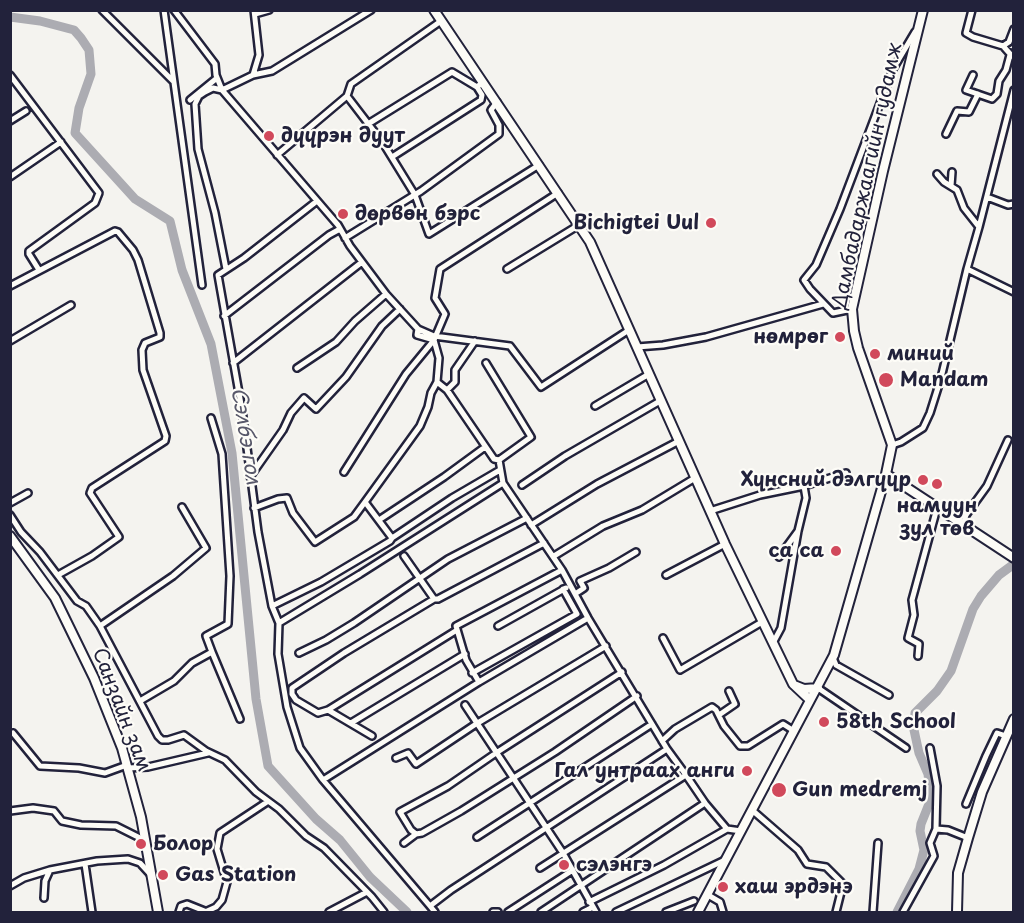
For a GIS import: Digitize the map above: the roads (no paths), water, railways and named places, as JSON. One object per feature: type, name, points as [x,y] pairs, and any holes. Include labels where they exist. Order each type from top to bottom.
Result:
[{"type":"main road","points":[[434,10],[480,85],[497,102],[590,242],[678,441],[804,711]]},
{"type":"main road","name":"Дамбадаржаагийн гудамж","points":[[892,445],[858,348],[852,309],[922,10]]},
{"type":"main road","points":[[698,912],[833,658],[886,474],[892,445]]},
{"type":"main road","points":[[886,474],[1014,558]]},
{"type":"main road","name":"Санзайн зам","points":[[10,536],[55,598],[77,640],[114,728],[127,767],[146,841],[158,912]]},
{"type":"main road","points":[[792,684],[804,689],[818,688]]},
{"type":"main road","points":[[792,684],[810,700]]},
{"type":"main road","points":[[957,912],[958,873],[968,838],[982,792],[1014,720]]},
{"type":"street","points":[[102,10],[174,82]]},
{"type":"street","points":[[164,10],[202,285]]},
{"type":"street","points":[[174,10],[215,64],[219,84],[340,229],[386,294],[418,329],[417,335],[510,345],[541,387],[629,330]]},
{"type":"street","points":[[253,75],[259,55],[254,12],[269,10]]},
{"type":"street","points":[[190,100],[219,84],[272,71],[371,10]]},
{"type":"street","points":[[972,10],[966,33],[973,38],[1003,46],[1012,56],[999,81],[997,94],[992,99],[966,90],[973,75]]},
{"type":"street","points":[[277,155],[348,96],[351,84],[441,21]]},
{"type":"street","points":[[852,309],[832,313],[804,280],[816,265],[894,69],[919,26]]},
{"type":"street","points":[[1003,46],[1009,42],[1014,29]]},
{"type":"street","points":[[368,123],[452,72],[480,85],[481,100],[392,157]]},
{"type":"street","points":[[10,75],[88,177],[99,196],[95,202],[29,251],[39,270]]},
{"type":"street","points":[[219,84],[199,96],[195,104],[198,149],[215,213],[226,269]]},
{"type":"street","points":[[892,445],[923,428],[941,378],[967,268],[1014,90]]},
{"type":"street","points":[[946,134],[957,111],[969,112],[978,94]]},
{"type":"street","points":[[348,96],[392,157],[415,195],[429,234],[539,165]]},
{"type":"street","points":[[345,238],[415,195],[499,134],[499,124],[491,110],[497,102]]},
{"type":"street","points":[[10,121],[26,111]]},
{"type":"street","points":[[10,177],[61,142]]},
{"type":"street","points":[[951,186],[952,172]]},
{"type":"street","points":[[937,174],[957,190],[964,208],[979,227]]},
{"type":"street","points":[[344,472],[406,374],[434,338],[445,314],[435,298],[440,269],[558,193]]},
{"type":"street","points":[[987,197],[1011,204],[1014,198]]},
{"type":"street","points":[[317,201],[244,258],[220,273],[218,278],[242,410],[254,508],[272,606],[279,623],[278,654],[292,727],[300,748],[323,780],[435,912]]},
{"type":"street","points":[[507,269],[579,225]]},
{"type":"street","points":[[224,316],[340,229]]},
{"type":"street","points":[[10,286],[115,231],[133,250],[138,260],[160,333],[160,337],[145,343],[142,350],[143,370],[166,436],[165,441],[92,488],[90,493],[119,537],[92,556],[58,575]]},
{"type":"street","points":[[233,363],[362,262]]},
{"type":"street","points":[[967,268],[1014,292]]},
{"type":"street","points":[[297,368],[336,342],[355,321],[386,294]]},
{"type":"street","points":[[637,347],[706,337],[823,304]]},
{"type":"street","points":[[10,341],[71,305]]},
{"type":"street","points":[[250,477],[301,401],[304,398],[316,409],[346,377],[382,326],[400,309]]},
{"type":"street","points":[[254,508],[287,498],[293,513],[315,542],[354,518],[420,426],[437,382],[439,358],[434,338]]},
{"type":"street","points":[[447,390],[455,382],[455,370],[475,341]]},
{"type":"street","points":[[486,363],[531,437],[499,460]]},
{"type":"street","points":[[595,406],[648,374]]},
{"type":"street","points":[[437,382],[447,390],[494,459],[499,460]]},
{"type":"street","points":[[522,485],[565,456],[660,401]]},
{"type":"street","points":[[211,418],[222,454],[230,576],[228,624],[206,636],[240,719]]},
{"type":"street","points":[[963,525],[966,515],[987,486],[1008,440]]},
{"type":"street","points":[[531,525],[597,484],[678,441]]},
{"type":"street","points":[[379,519],[485,447]]},
{"type":"street","points":[[499,460],[503,483],[554,556],[588,618],[662,741],[705,803],[727,829]]},
{"type":"street","points":[[272,606],[321,582],[390,541],[452,498],[500,470]]},
{"type":"street","points":[[710,511],[846,473]]},
{"type":"street","points":[[554,556],[603,526],[642,510],[695,478]]},
{"type":"street","points":[[279,623],[503,483]]},
{"type":"street","points":[[772,643],[781,628],[806,498],[804,486]]},
{"type":"street","points":[[10,503],[28,493]]},
{"type":"street","points":[[365,502],[392,538]]},
{"type":"street","points":[[100,626],[173,576],[206,548],[182,507]]},
{"type":"street","points":[[918,656],[920,644],[908,638],[914,615],[912,600],[937,508]]},
{"type":"street","points":[[10,515],[21,532],[77,601],[86,606],[100,626],[158,736],[162,740],[168,740],[184,735],[210,753],[225,760],[267,802],[279,809],[306,836],[324,848],[384,912]]},
{"type":"street","points":[[299,653],[354,623],[448,559],[527,518]]},
{"type":"street","points":[[409,527],[416,538]]},
{"type":"street","points":[[779,557],[798,531]]},
{"type":"street","points":[[457,630],[328,710],[318,713],[296,700],[292,694],[292,688],[344,653],[434,599],[438,599],[544,543]]},
{"type":"street","points":[[666,575],[725,544]]},
{"type":"street","points":[[575,594],[584,588],[580,581],[636,552]]},
{"type":"street","points":[[404,556],[434,599]]},
{"type":"street","points":[[479,682],[472,673],[456,626],[562,570]]},
{"type":"street","points":[[498,626],[570,587]]},
{"type":"street","points":[[472,673],[577,614],[563,590]]},
{"type":"street","points":[[323,780],[479,682],[588,618]]},
{"type":"street","points":[[663,638],[680,670],[762,622]]},
{"type":"street","points":[[396,758],[408,753],[416,764],[476,724],[606,646]]},
{"type":"street","points":[[140,701],[174,681],[192,663],[212,652]]},
{"type":"street","points":[[351,723],[465,654]]},
{"type":"street","points":[[833,658],[836,665],[889,695]]},
{"type":"street","points":[[416,834],[400,812],[448,786],[622,672]]},
{"type":"street","points":[[818,688],[906,748]]},
{"type":"street","points":[[719,715],[735,704],[729,691]]},
{"type":"street","points":[[404,843],[416,834],[422,833],[461,811],[637,696]]},
{"type":"street","points":[[465,705],[563,853],[593,907]]},
{"type":"street","points":[[662,741],[675,729],[712,707],[740,746],[748,746],[783,724],[794,731]]},
{"type":"street","points":[[328,710],[372,736]]},
{"type":"street","points":[[477,837],[652,724]]},
{"type":"street","points":[[13,733],[40,766],[79,768],[105,773],[127,767],[148,767],[210,753]]},
{"type":"street","points":[[966,804],[997,733],[1006,736]]},
{"type":"street","points":[[903,912],[934,856],[930,843],[936,829],[937,786],[930,748]]},
{"type":"street","points":[[430,906],[464,880],[545,826],[667,749]]},
{"type":"street","points":[[540,868],[686,775]]},
{"type":"street","points":[[179,912],[182,906],[188,904],[206,912],[216,907],[222,900],[227,882],[217,849],[220,833],[267,802]]},
{"type":"street","points":[[541,912],[705,803]]},
{"type":"street","points":[[10,811],[33,808],[54,811],[62,820],[81,825],[116,826],[146,841]]},
{"type":"street","points":[[752,810],[798,850],[807,864],[826,867],[843,884],[836,912]]},
{"type":"street","points":[[583,912],[727,829],[741,831]]},
{"type":"street","points":[[936,829],[948,830],[968,838]]},
{"type":"street","points":[[873,912],[878,843]]},
{"type":"street","points":[[10,881],[50,870],[128,859],[140,863],[153,877]]},
{"type":"street","points":[[616,912],[726,860]]},
{"type":"street","points":[[86,864],[92,912]]},
{"type":"street","points":[[44,898],[45,881],[50,870]]},
{"type":"street","points":[[508,912],[573,870]]},
{"type":"street","points":[[10,886],[24,878]]},
{"type":"street","points":[[329,912],[367,892]]},
{"type":"street","points":[[708,895],[720,902],[723,912]]},
{"type":"street","points":[[666,912],[694,901]]},
{"type":"street","points":[[493,912],[498,912]]},
{"type":"waterway","name":"Сэлбэ гол","points":[[10,17],[40,21],[74,30],[81,38],[89,50],[91,74],[79,108],[75,133],[135,199],[170,221],[182,270],[211,344],[232,453],[256,699],[268,766],[316,819],[340,840],[370,877],[407,912]]},
{"type":"waterway","points":[[897,912],[919,869],[924,850],[921,824],[931,799],[928,774],[919,753],[914,730],[915,713],[937,691],[951,671],[973,609],[981,596],[999,575],[1014,564]]},
{"type":"place","name":"дүүрэн дуут","points":[[269,136]]},
{"type":"place","name":"дөрвөн бэрс","points":[[343,214]]},
{"type":"place","name":"Bichigtei Uul","points":[[711,223]]},
{"type":"place","name":"нөмрөг","points":[[840,337]]},
{"type":"place","name":"миний","points":[[875,354]]},
{"type":"place","name":"Mandam","points":[[886,380]]},
{"type":"place","name":"Хүнсний дэлгүүр","points":[[923,480]]},
{"type":"place","name":"намуун зул төв","points":[[937,484]]},
{"type":"place","name":"са са","points":[[836,551]]},
{"type":"place","name":"58th School","points":[[824,722]]},
{"type":"place","name":"Гал унтраах анги","points":[[747,771]]},
{"type":"place","name":"Gun medremj","points":[[779,790]]},
{"type":"place","name":"Болор","points":[[141,844]]},
{"type":"place","name":"сэлэнгэ","points":[[564,865]]},
{"type":"place","name":"Gas Station","points":[[163,875]]},
{"type":"place","name":"хаш эрдэнэ","points":[[723,887]]}]
